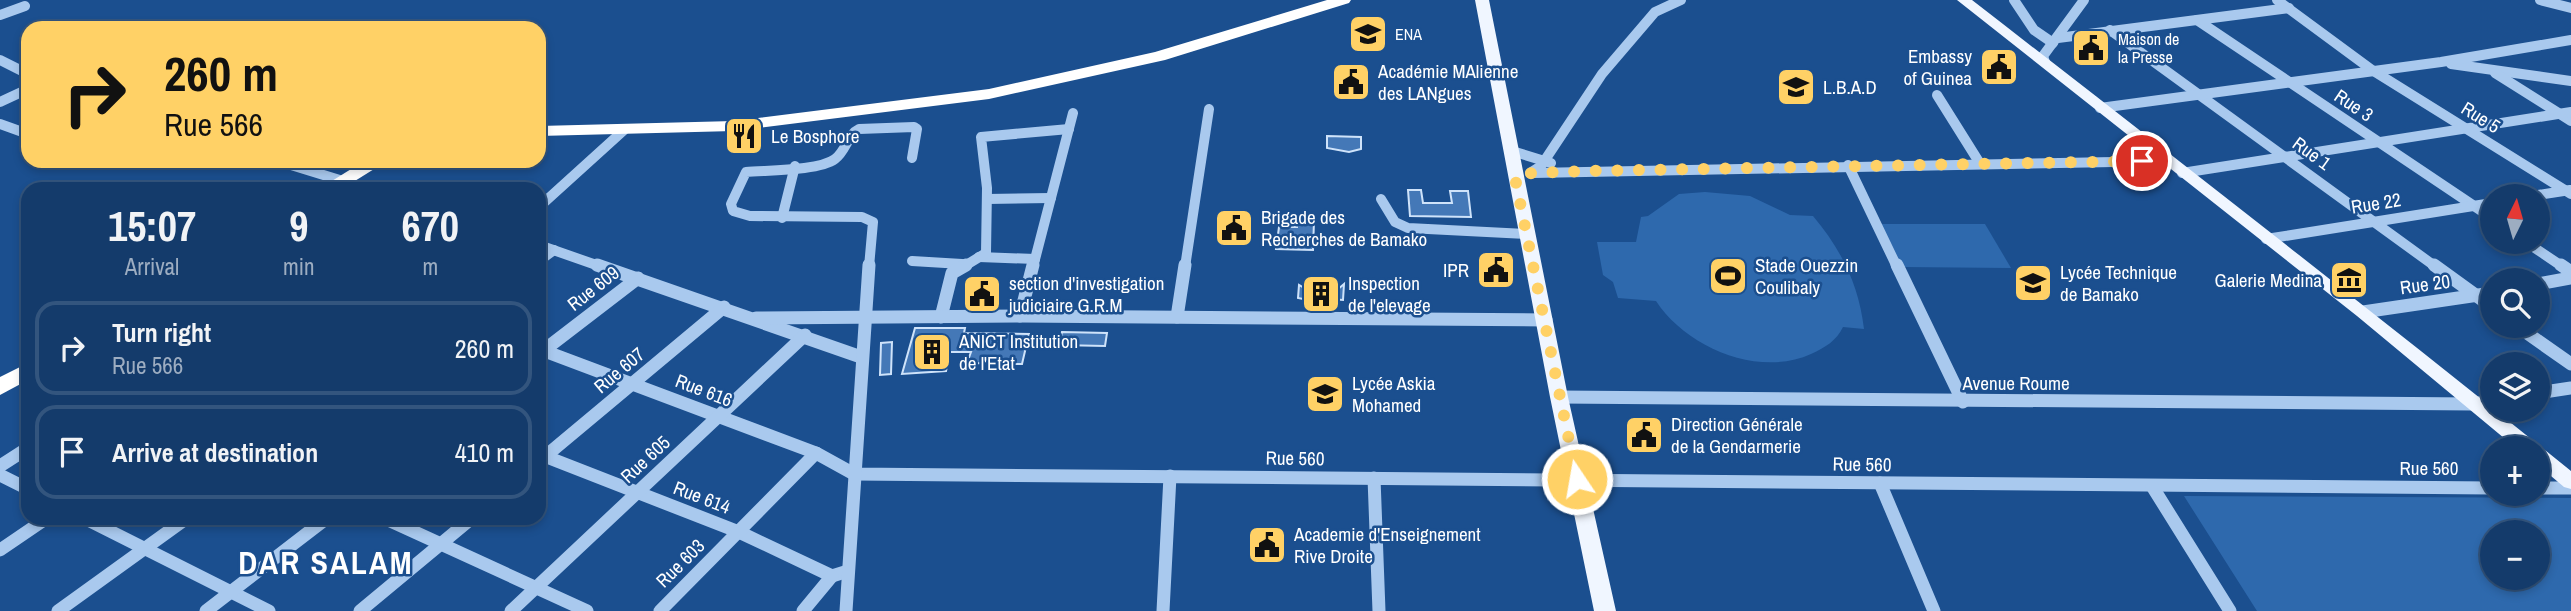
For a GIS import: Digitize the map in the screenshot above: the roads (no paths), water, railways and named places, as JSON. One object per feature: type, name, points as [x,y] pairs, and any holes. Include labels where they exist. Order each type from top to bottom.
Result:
[{"type":"highway","points":[[546,131],[682,130],[797,120],[989,94],[1159,56],[1343,0]]},
{"type":"highway","points":[[340,182],[365,168]]},
{"type":"highway","points":[[0,387],[21,374]]},
{"type":"main road","points":[[1482,0],[1512,151],[1524,175],[1527,234],[1605,611]]},
{"type":"main road","points":[[1964,0],[2362,312],[2514,436]]},
{"type":"main road","points":[[2550,465],[2571,482]]},
{"type":"street","points":[[1654,0],[1655,12]]},
{"type":"street","points":[[1524,175],[1544,161],[1602,74],[1655,12],[1681,0]]},
{"type":"street","points":[[2014,0],[2034,30],[2055,41],[2110,30],[2289,8]]},
{"type":"street","points":[[2045,62],[2043,56],[2084,0]]},
{"type":"street","name":"Rue 5","points":[[2277,0],[2372,70],[2569,191]]},
{"type":"street","points":[[2540,0],[2571,8]]},
{"type":"street","points":[[0,15],[25,6]]},
{"type":"street","name":"Rue 3","points":[[2197,20],[2480,210]]},
{"type":"street","name":"Rue 1","points":[[2110,30],[2480,299]]},
{"type":"street","points":[[2100,108],[2441,62],[2571,40]]},
{"type":"street","points":[[0,60],[21,70]]},
{"type":"street","points":[[2441,62],[2571,81]]},
{"type":"street","points":[[2492,71],[2571,121]]},
{"type":"street","points":[[0,102],[21,92]]},
{"type":"street","points":[[1937,95],[1979,162]]},
{"type":"street","points":[[1177,317],[1209,109]]},
{"type":"street","points":[[2182,173],[2571,112]]},
{"type":"street","points":[[1020,316],[1073,113]]},
{"type":"street","points":[[0,124],[21,132]]},
{"type":"street","points":[[846,611],[863,318],[873,222],[862,217],[782,218],[740,214],[733,211],[731,204],[746,172],[833,161],[847,147],[854,131],[859,129],[914,127],[916,129],[912,158]]},
{"type":"street","points":[[912,261],[962,264],[986,253],[987,198],[981,137],[1069,129]]},
{"type":"street","points":[[546,200],[624,130]]},
{"type":"street","points":[[1512,151],[1586,171]]},
{"type":"street","points":[[1524,175],[1586,171],[1979,162],[2169,161]]},
{"type":"street","points":[[782,218],[795,166]]},
{"type":"street","points":[[1847,166],[1963,402]]},
{"type":"street","points":[[295,168],[328,182]]},
{"type":"street","points":[[2550,194],[2569,191]]},
{"type":"street","points":[[987,198],[1051,198]]},
{"type":"street","points":[[1381,199],[1395,222],[1408,229],[1527,234]]},
{"type":"street","name":"Rue 22","points":[[2266,239],[2480,205]]},
{"type":"street","points":[[546,247],[806,335],[861,357]]},
{"type":"street","points":[[546,256],[554,250]]},
{"type":"street","points":[[2544,254],[2571,272]]},
{"type":"street","points":[[979,257],[1035,259]]},
{"type":"street","points":[[941,317],[949,281],[962,264]]},
{"type":"street","name":"Rue 609","points":[[546,347],[638,278]]},
{"type":"street","points":[[2550,282],[2571,278]]},
{"type":"street","name":"Rue 20","points":[[2362,312],[2480,295]]},
{"type":"street","name":"Rue 607","points":[[546,453],[724,307]]},
{"type":"street","points":[[756,318],[1020,316],[1546,320]]},
{"type":"street","name":"Rue 605","points":[[511,611],[806,335]]},
{"type":"street","points":[[2534,338],[2571,365]]},
{"type":"street","name":"Rue 616","points":[[546,353],[816,453],[854,474]]},
{"type":"street","points":[[2550,391],[2571,388]]},
{"type":"street","name":"Avenue Roume","points":[[1559,397],[1963,402],[2480,403]]},
{"type":"street","points":[[0,466],[21,452]]},
{"type":"street","name":"Rue 603","points":[[660,611],[816,453]]},
{"type":"street","name":"Rue 614","points":[[546,459],[739,532],[832,576]]},
{"type":"street","name":"Rue 560","points":[[854,474],[2480,488]]},
{"type":"street","points":[[0,475],[21,486]]},
{"type":"street","points":[[1163,611],[1170,477]]},
{"type":"street","points":[[1374,478],[1379,611]]},
{"type":"street","points":[[1880,483],[1934,611]]},
{"type":"street","points":[[2152,486],[2230,611]]},
{"type":"street","points":[[2550,488],[2571,488]]},
{"type":"street","points":[[0,550],[37,525]]},
{"type":"street","points":[[98,525],[269,611]]},
{"type":"street","points":[[58,611],[178,525]]},
{"type":"street","points":[[206,611],[318,525]]},
{"type":"street","points":[[399,525],[587,611]]},
{"type":"street","points":[[360,611],[463,525]]},
{"type":"street","points":[[803,611],[832,576],[848,571]]},
{"type":"place","name":"ENA","points":[[1368,34]]},
{"type":"place","name":"Maison de la Presse","points":[[2091,48]]},
{"type":"place","name":"Embassy of Guinea","points":[[1999,67]]},
{"type":"place","name":"Académie MAlienne des LANgues","points":[[1351,82]]},
{"type":"place","name":"L.B.A.D","points":[[1796,87]]},
{"type":"place","name":"Le Bosphore","points":[[744,136]]},
{"type":"place","name":"Brigade des Recherches de Bamako","points":[[1234,228]]},
{"type":"place","name":"IPR","points":[[1496,270]]},
{"type":"place","name":"Stade Ouezzin Coulibaly","points":[[1728,276]]},
{"type":"place","name":"Galerie Medina","points":[[2349,280]]},
{"type":"place","name":"Lycée Technique de Bamako","points":[[2033,283]]},
{"type":"place","name":"section d'investigation judiciaire G.R.M","points":[[982,294]]},
{"type":"place","name":"Inspection de l'elevage","points":[[1321,294]]},
{"type":"place","name":"ANICT Institution de l'Etat","points":[[932,352]]},
{"type":"place","name":"Lycée Askia Mohamed","points":[[1325,394]]},
{"type":"place","name":"Direction Générale de la Gendarmerie","points":[[1644,435]]},
{"type":"place","name":"Academie d'Enseignement Rive Droite","points":[[1267,545]]},
{"type":"district","name":"DAR SALAM","points":[[326,563]]}]
